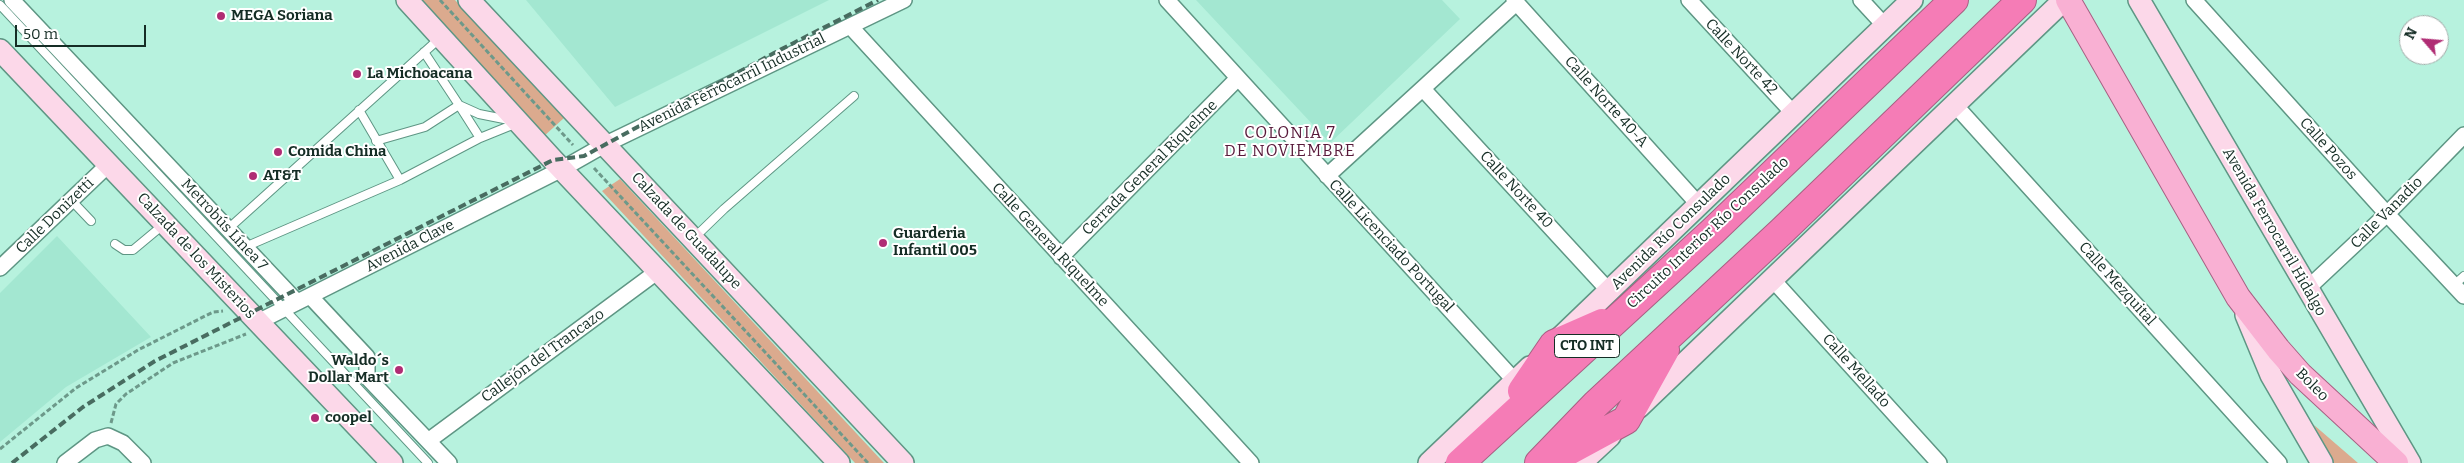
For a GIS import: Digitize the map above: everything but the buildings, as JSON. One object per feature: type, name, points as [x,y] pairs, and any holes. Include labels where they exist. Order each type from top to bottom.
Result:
[{"type":"highway","name":"Circuito Interior Río Consulado","points":[[1460,463],[1498,428],[1616,302],[1713,231],[1954,0]]},
{"type":"highway","name":"CTO INT","points":[[1539,463],[1590,410],[1782,231],[2022,0]]},
{"type":"highway","points":[[1498,428],[1554,344],[1616,302]]},
{"type":"highway","points":[[1546,463],[1626,420],[1677,328]]},
{"type":"main road","points":[[407,0],[562,169],[838,463]]},
{"type":"main road","name":"Avenida Río Consulado","points":[[1616,302],[1699,205],[1912,0]]},
{"type":"main road","points":[[1588,461],[1626,420],[2064,0]]},
{"type":"main road","points":[[2068,0],[2238,297],[2271,375],[2322,463]]},
{"type":"main road","name":"Avenida Ferrocarril Hidalgo","points":[[2139,0],[2410,463]]},
{"type":"main road","name":"Calzada de Guadalupe","points":[[474,2],[903,463]]},
{"type":"main road","name":"Calzada de los Misterios","points":[[0,50],[392,463]]},
{"type":"main road","name":"Boleo","points":[[2238,297],[2300,374],[2396,463]]},
{"type":"main road","name":"CTO INT","points":[[1429,463],[1554,344]]},
{"type":"street","points":[[12,0],[297,303],[367,357],[367,377],[449,463]]},
{"type":"street","name":"Avenida Ferrocarril Industrial","points":[[562,169],[606,144],[904,0]]},
{"type":"street","name":"Calle Licenciado Portugal","points":[[1167,0],[1515,381]]},
{"type":"street","name":"Calle Norte 42","points":[[1689,0],[1794,114]]},
{"type":"street","points":[[1861,0],[1885,26]]},
{"type":"street","name":"Calle Pozos","points":[[2194,0],[2387,214],[2461,286]]},
{"type":"street","points":[[1327,176],[1515,1]]},
{"type":"street","name":"Calle Norte 40-A","points":[[1515,1],[1699,205]]},
{"type":"street","name":"Calle General Riquelme","points":[[850,26],[1250,463]]},
{"type":"street","name":"Cerrada General Riquelme","points":[[1061,257],[1238,78]]},
{"type":"street","name":"Calle Norte 40","points":[[1423,88],[1616,302]]},
{"type":"street","name":"Calle Mezquital","points":[[1955,105],[2279,463]]},
{"type":"street","name":"Calle Vanadio","points":[[2308,289],[2387,214],[2464,135]]},
{"type":"street","name":"Calle Donizetti","points":[[0,268],[109,164]]},
{"type":"street","name":"Avenida Clave","points":[[260,325],[297,303],[562,169]]},
{"type":"street","name":"Callejón del Trancazo","points":[[428,441],[658,271]]},
{"type":"street","name":"Calle Mellado","points":[[1773,280],[1939,463]]},
{"type":"street","points":[[64,463],[95,440],[108,436],[123,443],[142,463]]},
{"type":"lane","name":"Metrobús Línea 7","points":[[0,5],[297,303],[428,463]]},
{"type":"lane","points":[[228,229],[442,36]]},
{"type":"lane","points":[[424,52],[480,138]]},
{"type":"lane","points":[[694,239],[724,209],[854,96]]},
{"type":"lane","points":[[459,105],[479,114],[519,122]]},
{"type":"lane","points":[[376,141],[425,127],[459,105]]},
{"type":"lane","points":[[358,110],[400,180]]},
{"type":"lane","points":[[245,248],[400,180],[480,138],[519,122]]},
{"type":"lane","points":[[72,201],[91,221]]},
{"type":"lane","points":[[115,244],[124,250],[133,250],[164,223]]},
{"type":"path","points":[[440,0],[566,137]]},
{"type":"path","points":[[590,163],[868,463]]},
{"type":"path","points":[[0,449],[76,388],[138,350],[213,312],[228,311],[242,305]]},
{"type":"path","points":[[108,436],[116,404],[126,394],[173,363],[260,325]]},
{"type":"shaded area","points":[[418,0],[455,0],[564,118],[543,137]]},
{"type":"shaded area","points":[[526,0],[829,0],[615,107]]},
{"type":"shaded area","points":[[1196,0],[1442,0],[1460,19],[1330,143]]},
{"type":"shaded area","points":[[620,179],[884,463],[855,463],[602,191]]},
{"type":"shaded area","points":[[57,236],[151,337],[66,387],[0,442],[0,293]]},
{"type":"shaded area","points":[[2314,425],[2358,463],[2334,463]]},
{"type":"railway","points":[[12,463],[83,407],[155,361],[553,160],[584,156],[774,53],[878,0]]},
{"type":"place","name":"MEGA Soriana","points":[[221,16]]},
{"type":"place","name":"La Michoacana","points":[[357,74]]},
{"type":"place","name":"Comida China","points":[[278,152]]},
{"type":"place","name":"AT&T","points":[[253,176]]},
{"type":"place","name":"Guarderia Infantil 005","points":[[883,243]]},
{"type":"place","name":"Waldo´s Dollar Mart","points":[[399,370]]},
{"type":"place","name":"coopel","points":[[315,418]]},
{"type":"district","name":"COLONIA 7 DE NOVIEMBRE","points":[[1290,143]]}]
